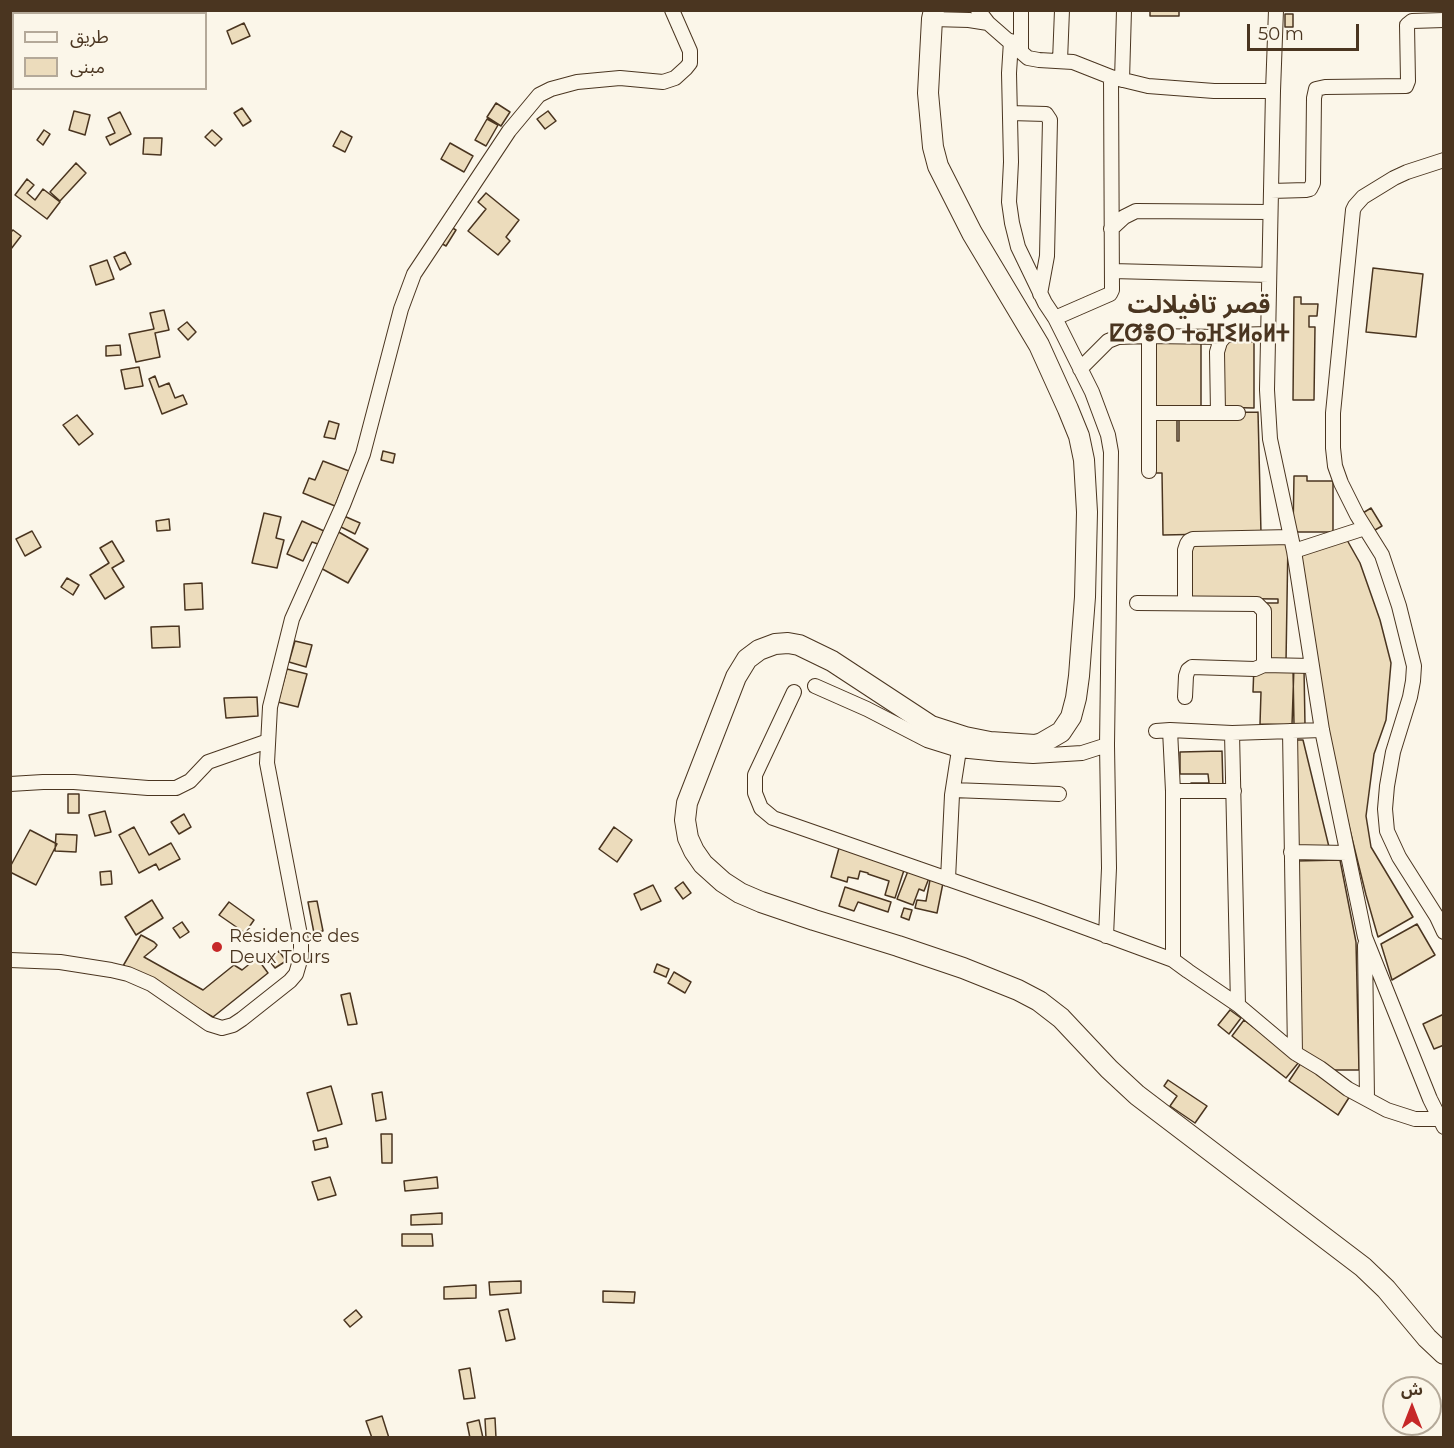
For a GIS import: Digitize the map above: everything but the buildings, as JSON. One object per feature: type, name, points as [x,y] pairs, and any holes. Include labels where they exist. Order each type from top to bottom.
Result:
[{"type":"main road","points":[[933,15],[928,93],[933,147],[938,166],[972,233],[1039,345],[1079,436],[1084,460],[1087,512],[1084,607],[1078,682],[1071,717],[1061,732],[1035,745],[990,742],[965,737],[931,726],[832,661],[799,645],[775,644],[759,650],[747,659],[736,677],[687,803],[685,820],[688,838],[702,864],[723,882],[750,897],[963,968],[1040,1001],[1061,1018],[1137,1095],[1363,1267],[1386,1289],[1443,1354]]},
{"type":"street","points":[[10,960],[60,962],[128,974],[151,984],[209,1024],[222,1028],[233,1025],[296,974],[301,957],[301,940],[267,764],[270,706],[292,619],[363,454],[401,309],[414,274],[509,131],[539,95],[577,82],[620,78],[663,82],[681,74],[690,63],[690,51],[672,10]]},
{"type":"street","points":[[978,10],[988,23],[1028,58],[1073,62],[1116,78],[1148,86],[1273,91]]},
{"type":"street","points":[[1021,10],[1021,52]]},
{"type":"street","points":[[1060,61],[1062,10]]},
{"type":"street","points":[[1055,318],[1110,294],[1112,290],[1111,229],[1116,78],[1124,10]]},
{"type":"street","points":[[1276,10],[1267,390],[1270,439],[1292,544],[1322,730],[1365,937],[1430,1099],[1442,1121]]},
{"type":"street","points":[[933,15],[988,23]]},
{"type":"street","points":[[1271,191],[1306,190],[1310,189],[1313,183],[1316,89],[1406,86],[1408,81],[1407,25],[1412,21],[1443,20]]},
{"type":"street","points":[[1011,41],[1009,202],[1012,223],[1018,247],[1044,303],[1055,318],[1092,392],[1108,435],[1111,452],[1107,745],[1110,868],[1106,936]]},
{"type":"street","points":[[1010,113],[1046,114],[1050,120],[1047,256],[1040,294]]},
{"type":"street","points":[[1443,160],[1394,178],[1363,197],[1353,210],[1333,413],[1335,466],[1341,483],[1382,555],[1399,606],[1414,666],[1410,697],[1393,753],[1387,786],[1385,809],[1387,831],[1399,857],[1437,918],[1443,932]]},
{"type":"street","points":[[1111,229],[1124,217],[1136,211],[1270,212]]},
{"type":"street","points":[[1112,271],[1269,275]]},
{"type":"street","points":[[1080,369],[1108,341],[1118,337],[1224,337],[1233,334],[1268,334]]},
{"type":"street","points":[[1149,336],[1149,471]]},
{"type":"street","points":[[1218,413],[1217,352],[1218,345],[1224,337]]},
{"type":"street","points":[[1149,412],[1238,413]]},
{"type":"street","points":[[1185,603],[1185,550],[1189,541],[1193,539],[1292,544],[1365,528]]},
{"type":"street","points":[[1137,603],[1257,604],[1264,611],[1264,665]]},
{"type":"street","points":[[1185,697],[1186,676],[1192,667],[1255,669],[1264,665],[1311,666]]},
{"type":"street","points":[[815,686],[867,709],[927,740],[959,750],[1033,756],[1082,753],[1107,745]]},
{"type":"street","points":[[794,692],[755,775],[755,793],[761,808],[772,818],[1173,960],[1238,1005],[1295,1053],[1348,1089],[1387,1110],[1415,1119],[1442,1121]]},
{"type":"street","points":[[1170,729],[1173,791],[1173,960]]},
{"type":"street","points":[[1156,730],[1232,733],[1322,730]]},
{"type":"street","points":[[1290,731],[1295,1053]]},
{"type":"street","points":[[1232,733],[1238,1005]]},
{"type":"street","points":[[10,784],[74,782],[176,788],[190,781],[208,762],[268,741]]},
{"type":"street","points":[[948,879],[953,790],[959,750]]},
{"type":"street","points":[[953,790],[1059,794]]},
{"type":"street","points":[[1173,791],[1234,791]]},
{"type":"street","points":[[1291,852],[1347,853]]},
{"type":"street","points":[[1365,937],[1367,1099]]},
{"type":"place","name":"Résidence des Deux Tours","points":[[217,947]]},
{"type":"district","name":"قصر تافيلالت ⵇⵚⴻⵔ ⵜⴰⴼⵉⵍⴰⵍⵜ","points":[[1199,320]]}]
